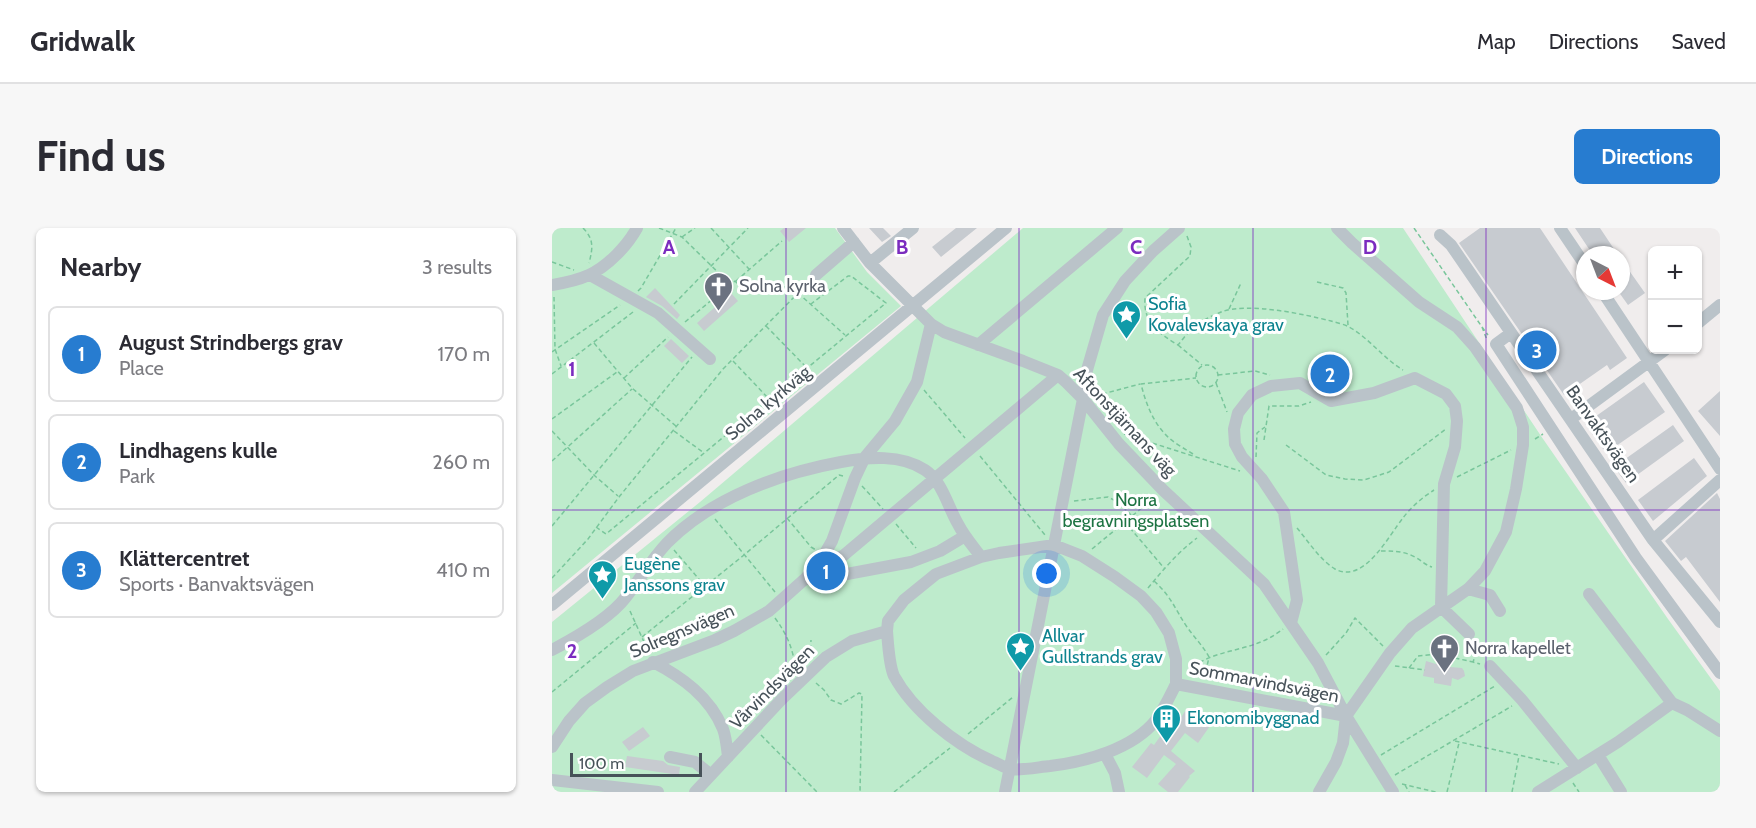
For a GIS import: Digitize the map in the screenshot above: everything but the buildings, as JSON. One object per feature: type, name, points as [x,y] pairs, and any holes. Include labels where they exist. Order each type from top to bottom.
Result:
[{"type":"street","points":[[553,285],[590,274],[614,257],[630,240],[637,228]]},
{"type":"street","name":"Aftonstjärnans väg","points":[[843,228],[870,263],[931,324],[944,333],[1058,375],[1083,399],[1119,444],[1163,490],[1264,584],[1318,663],[1346,716],[1393,792]]},
{"type":"street","points":[[870,263],[913,228]]},
{"type":"street","name":"Solna kyrkväg","points":[[552,606],[1006,228]]},
{"type":"street","points":[[978,345],[1117,228]]},
{"type":"street","points":[[1319,792],[1336,762],[1343,743],[1346,716],[1390,653],[1412,628],[1468,589],[1485,571],[1506,532],[1523,445],[1523,427],[1516,408],[1475,347],[1457,327],[1419,302],[1337,228]]},
{"type":"street","points":[[1560,228],[1576,252]]},
{"type":"street","points":[[1005,792],[1087,370],[1103,315],[1125,281],[1153,251],[1182,231]]},
{"type":"street","name":"Banvaktsvägen","points":[[1440,235],[1511,333],[1653,540],[1720,622]]},
{"type":"street","points":[[816,275],[854,242]]},
{"type":"street","points":[[590,274],[658,313],[710,359]]},
{"type":"street","points":[[1608,300],[1720,469]]},
{"type":"street","points":[[1702,320],[1720,305]]},
{"type":"street","name":"Solregnsvägen","points":[[552,747],[569,721],[585,703],[633,671],[715,640],[768,610],[806,578],[832,541],[865,457],[895,421],[917,382],[931,324]]},
{"type":"street","points":[[1511,333],[1496,344],[1636,558],[1720,673]]},
{"type":"street","points":[[1571,419],[1660,354]]},
{"type":"street","points":[[824,555],[836,559],[844,555],[1058,375]]},
{"type":"street","points":[[1291,623],[1297,600],[1284,512],[1262,479],[1242,457],[1235,444],[1234,429],[1238,413],[1252,395],[1271,386],[1299,383],[1331,401],[1374,393],[1415,378],[1446,394],[1455,406],[1457,421],[1455,447],[1444,484],[1441,607],[1468,634]]},
{"type":"street","points":[[552,650],[582,633],[624,599],[646,567],[686,527],[742,492],[816,466],[865,457],[916,464],[935,479],[965,536],[981,557]]},
{"type":"street","points":[[1653,540],[1720,480]]},
{"type":"street","points":[[806,578],[815,580],[911,562],[940,551],[965,536]]},
{"type":"street","points":[[1009,769],[958,742],[927,716],[905,692],[893,673],[887,631],[888,621],[904,600],[936,574],[981,557],[1054,545],[1082,556],[1115,577],[1156,612],[1169,633],[1176,659],[1176,684]]},
{"type":"street","points":[[1468,589],[1490,595],[1500,611]]},
{"type":"street","points":[[1589,594],[1672,703],[1720,730]]},
{"type":"street","name":"Vårvindsvägen","points":[[695,792],[797,684],[826,657],[852,641],[887,631]]},
{"type":"street","points":[[653,662],[691,685],[708,704],[723,729],[728,757]]},
{"type":"street","points":[[1490,666],[1522,700],[1578,768]]},
{"type":"street","name":"Sommarvindsvägen","points":[[1009,769],[1066,764],[1105,754],[1136,738],[1155,721],[1176,684],[1346,716]]},
{"type":"street","points":[[1538,792],[1598,755],[1672,703]]},
{"type":"street","points":[[1105,754],[1115,773],[1119,792]]},
{"type":"street","points":[[1598,755],[1621,792]]},
{"type":"street","points":[[670,757],[695,762],[711,775]]},
{"type":"street","points":[[552,780],[658,792]]},
{"type":"path","points":[[583,228],[589,234],[592,242],[588,270],[590,274]]},
{"type":"path","points":[[659,228],[682,237],[730,285]]},
{"type":"path","points":[[552,352],[641,288],[676,228]]},
{"type":"path","points":[[682,237],[695,228]]},
{"type":"path","points":[[711,228],[749,269]]},
{"type":"path","points":[[674,304],[748,228]]},
{"type":"path","points":[[1182,231],[1191,247],[1190,256],[1145,298],[1144,309],[1147,318],[1164,337],[1178,345],[1202,366],[1213,366],[1218,375],[1216,383],[1234,429]]},
{"type":"path","points":[[624,378],[676,329],[782,241]]},
{"type":"path","points":[[552,262],[590,274]]},
{"type":"path","points":[[596,527],[606,534],[886,303],[852,276],[848,276],[811,304]]},
{"type":"path","points":[[552,578],[564,567],[732,360],[808,282],[747,293],[735,281]]},
{"type":"path","points":[[1317,282],[1343,288],[1346,293],[1348,326]]},
{"type":"path","points":[[1229,310],[1241,283]]},
{"type":"path","points":[[553,285],[555,350],[562,367]]},
{"type":"path","points":[[798,292],[846,336]]},
{"type":"path","points":[[552,374],[644,304]]},
{"type":"path","points":[[1178,345],[1191,330],[1229,310],[1239,308],[1287,312],[1348,326],[1394,365],[1415,378]]},
{"type":"path","points":[[766,326],[807,368]]},
{"type":"path","points":[[1482,327],[1496,344]]},
{"type":"path","points":[[594,343],[632,388],[676,427]]},
{"type":"path","points":[[552,526],[698,349]]},
{"type":"path","points":[[732,360],[769,399]]},
{"type":"path","points":[[1202,366],[1197,371],[1196,378],[1203,386],[1210,387],[1216,383]]},
{"type":"path","points":[[1326,367],[1337,369],[1335,378],[1329,378],[1325,377],[1326,367]]},
{"type":"path","points":[[552,418],[618,371]]},
{"type":"path","points":[[1218,375],[1255,371],[1272,375]]},
{"type":"path","points":[[1083,399],[1141,384],[1196,378]]},
{"type":"path","points":[[1329,378],[1329,383]]},
{"type":"path","points":[[917,382],[1054,545]]},
{"type":"path","points":[[1141,384],[1146,405],[1156,423],[1169,439],[1197,456]]},
{"type":"path","points":[[552,461],[632,388]]},
{"type":"path","points":[[1264,440],[1269,406],[1310,404],[1319,395]]},
{"type":"path","points":[[1286,445],[1326,475],[1364,480],[1389,472],[1457,421]]},
{"type":"path","points":[[1254,471],[1257,433],[1265,426]]},
{"type":"path","points":[[1106,428],[1240,471]]},
{"type":"path","points":[[552,431],[595,476],[619,497]]},
{"type":"path","points":[[674,431],[704,453]]},
{"type":"path","points":[[1297,527],[1323,558],[1336,569],[1347,572],[1362,567],[1380,551],[1404,517],[1427,494],[1496,456],[1523,445]]},
{"type":"path","points":[[642,637],[839,475],[855,478]]},
{"type":"path","points":[[1082,556],[1163,490]]},
{"type":"path","points":[[1063,498],[1077,502],[1108,497],[1118,502],[1132,516]]},
{"type":"path","points":[[708,512],[782,600]]},
{"type":"path","points":[[787,518],[811,547],[824,555]]},
{"type":"path","points":[[1125,522],[1164,569]]},
{"type":"path","points":[[1141,597],[1188,544],[1208,531]]},
{"type":"path","points":[[668,543],[704,586]]},
{"type":"path","points":[[1380,551],[1401,551],[1415,556],[1427,566],[1442,569]]},
{"type":"path","points":[[1154,581],[1172,599],[1188,629],[1201,643],[1209,657],[1206,671],[1217,691]]},
{"type":"path","points":[[624,599],[653,662]]},
{"type":"path","points":[[768,610],[788,637],[794,657],[797,684]]},
{"type":"path","points":[[1318,663],[1346,633],[1355,618],[1390,653]]},
{"type":"path","points":[[1176,684],[1193,666],[1209,657],[1258,643],[1274,636],[1291,623]]},
{"type":"path","points":[[552,692],[636,624]]},
{"type":"path","points":[[812,640],[810,671],[812,681],[824,690],[831,700],[841,704],[859,693],[862,694],[860,792]]},
{"type":"path","points":[[1473,662],[1479,645]]},
{"type":"path","points":[[1409,668],[1418,656],[1437,654],[1490,666]]},
{"type":"path","points":[[1382,665],[1425,670]]},
{"type":"path","points":[[1374,760],[1504,681]]},
{"type":"path","points":[[1386,780],[1522,700]]},
{"type":"path","points":[[755,728],[817,792]]},
{"type":"path","points":[[1453,740],[1578,768]]},
{"type":"path","points":[[1448,792],[1460,742]]},
{"type":"path","points":[[1512,792],[1519,755]]},
{"type":"path","points":[[1386,780],[1436,792]]},
{"type":"path","points":[[1404,784],[1409,792]]},
{"type":"green space","points":[[552,228],[835,228],[867,272],[901,306],[552,593]]},
{"type":"green space","name":"Norra begravningsplatsen","points":[[1023,228],[1403,228],[1541,436],[1720,691],[1720,792],[552,792],[552,622],[700,502]]},
{"type":"place","name":"Solna kyrka","points":[[718,312]]},
{"type":"place","name":"Sofia Kovalevskaya grav","points":[[1127,340]]},
{"type":"place","name":"Klättercentret","points":[[1537,350]]},
{"type":"place","name":"Lindhagens kulle","points":[[1330,374]]},
{"type":"place","name":"August Strindbergs grav","points":[[826,571]]},
{"type":"place","name":"Eugène Janssons grav","points":[[603,600]]},
{"type":"place","name":"Allvar Gullstrands grav","points":[[1021,672]]},
{"type":"place","name":"Norra kapellet","points":[[1444,674]]},
{"type":"place","name":"Ekonomibyggnad","points":[[1166,744]]}]
